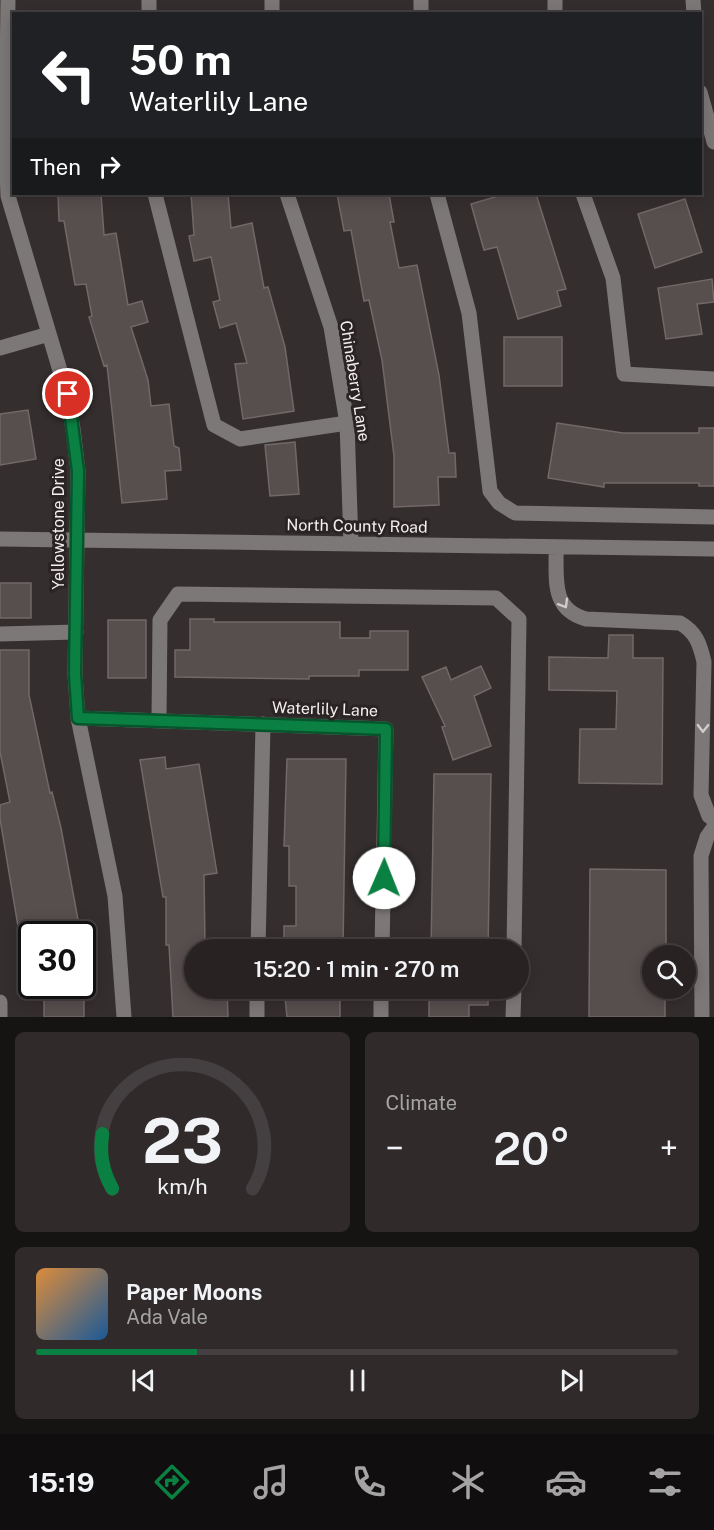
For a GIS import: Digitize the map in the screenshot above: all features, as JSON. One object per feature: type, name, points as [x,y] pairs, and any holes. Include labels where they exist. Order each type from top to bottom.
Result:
[{"type":"street","name":"Yellowstone Drive","points":[[8,0],[6,148],[8,196],[68,394],[73,429],[78,471],[75,674],[78,718],[115,896],[124,1017]]},
{"type":"street","points":[[702,99],[714,142]]},
{"type":"street","points":[[155,195],[214,425],[240,439],[347,423]]},
{"type":"street","name":"Chinaberry Lane","points":[[287,195],[330,327],[347,423],[351,544]]},
{"type":"street","points":[[437,195],[469,313],[490,492],[499,503],[515,513],[714,517]]},
{"type":"street","points":[[584,195],[613,278],[624,374],[714,379]]},
{"type":"street","points":[[0,348],[49,334]]},
{"type":"street","name":"North County Road","points":[[0,539],[714,549]]},
{"type":"street","points":[[556,547],[557,593],[563,607],[571,615],[586,619],[680,623],[689,629],[699,642],[704,662],[702,795],[709,816],[714,820]]},
{"type":"street","points":[[159,719],[160,620],[178,594],[496,598],[519,619],[514,939]]},
{"type":"street","points":[[0,634],[76,632]]},
{"type":"street","name":"Waterlily Lane","points":[[78,718],[159,719],[386,729],[382,939]]},
{"type":"street","points":[[258,939],[263,724]]},
{"type":"street","points":[[702,1017],[701,856],[707,837],[714,827]]},
{"type":"street","points":[[257,999],[257,1017]]},
{"type":"street","points":[[381,999],[381,1017]]},
{"type":"street","points":[[513,1017],[514,999]]},
{"type":"street","points":[[0,1002],[0,1017]]},
{"type":"building","points":[[58,195],[101,195],[104,235],[116,233],[128,305],[142,301],[148,322],[131,327],[148,380],[151,406],[169,404],[174,446],[179,448],[181,470],[165,471],[167,499],[122,503],[107,365],[104,366],[89,317],[92,316],[86,284],[75,285],[64,221],[59,221]]},
{"type":"building","points":[[191,195],[228,195],[231,228],[252,223],[264,288],[268,287],[285,347],[294,411],[243,419],[235,364],[247,363],[236,323],[220,328],[213,302],[220,300],[211,257],[194,261],[189,236],[194,235]]},
{"type":"building","points":[[337,195],[389,195],[394,222],[390,222],[399,268],[417,265],[439,375],[449,453],[455,453],[456,477],[438,477],[439,505],[394,507],[394,456],[382,360],[369,300],[364,301],[351,230],[344,231]]},
{"type":"building","points":[[502,195],[536,195],[566,289],[557,291],[561,306],[518,319],[497,247],[484,250],[471,204]]},
{"type":"building","points":[[685,199],[702,252],[655,268],[638,214]]},
{"type":"building","points":[[712,279],[714,302],[697,304],[702,334],[666,339],[658,288]]},
{"type":"building","points":[[504,337],[562,337],[562,386],[504,386]]},
{"type":"building","points":[[28,410],[36,459],[0,465],[0,414]]},
{"type":"building","points":[[557,423],[623,433],[699,433],[699,428],[714,428],[714,486],[699,486],[699,483],[604,483],[604,487],[548,478]]},
{"type":"building","points":[[295,442],[299,494],[270,496],[265,445]]},
{"type":"building","points":[[0,583],[31,583],[31,618],[0,618]]},
{"type":"building","points":[[190,619],[214,619],[214,622],[340,622],[340,638],[370,638],[370,631],[408,631],[408,670],[359,670],[359,676],[309,676],[309,679],[175,677],[175,650],[190,650]]},
{"type":"building","points":[[108,620],[146,620],[146,678],[108,678]]},
{"type":"building","points":[[609,635],[633,635],[633,658],[663,658],[662,784],[579,783],[580,729],[616,729],[617,691],[549,690],[549,657],[608,658]]},
{"type":"building","points":[[0,650],[29,650],[29,695],[50,793],[52,792],[61,828],[78,921],[18,921],[18,926],[0,819],[0,805],[10,802],[0,752]]},
{"type":"building","points":[[481,666],[491,688],[474,696],[491,746],[453,760],[442,727],[445,726],[422,677],[446,667],[451,680]]},
{"type":"building","points":[[165,757],[166,769],[199,764],[217,873],[204,875],[205,939],[184,939],[184,999],[227,999],[228,1017],[173,1017],[169,945],[166,945],[166,897],[163,897],[140,760]]},
{"type":"building","points":[[287,759],[346,759],[343,939],[284,939],[284,926],[296,926],[296,886],[289,886],[289,846],[284,846]]},
{"type":"building","points":[[434,774],[491,774],[488,939],[431,939]]},
{"type":"building","points":[[590,869],[666,870],[666,945],[642,945],[642,999],[665,999],[665,1017],[589,1017]]},
{"type":"building","points":[[44,999],[84,999],[84,1017],[44,1017]]},
{"type":"building","points":[[285,999],[340,999],[340,1017],[287,1017]]},
{"type":"building","points":[[429,999],[488,999],[488,1005],[469,1005],[469,1017],[429,1017]]},
{"type":"route","points":[[68,394],[78,471],[75,674],[78,718],[159,719],[386,729],[384,878]]}]
